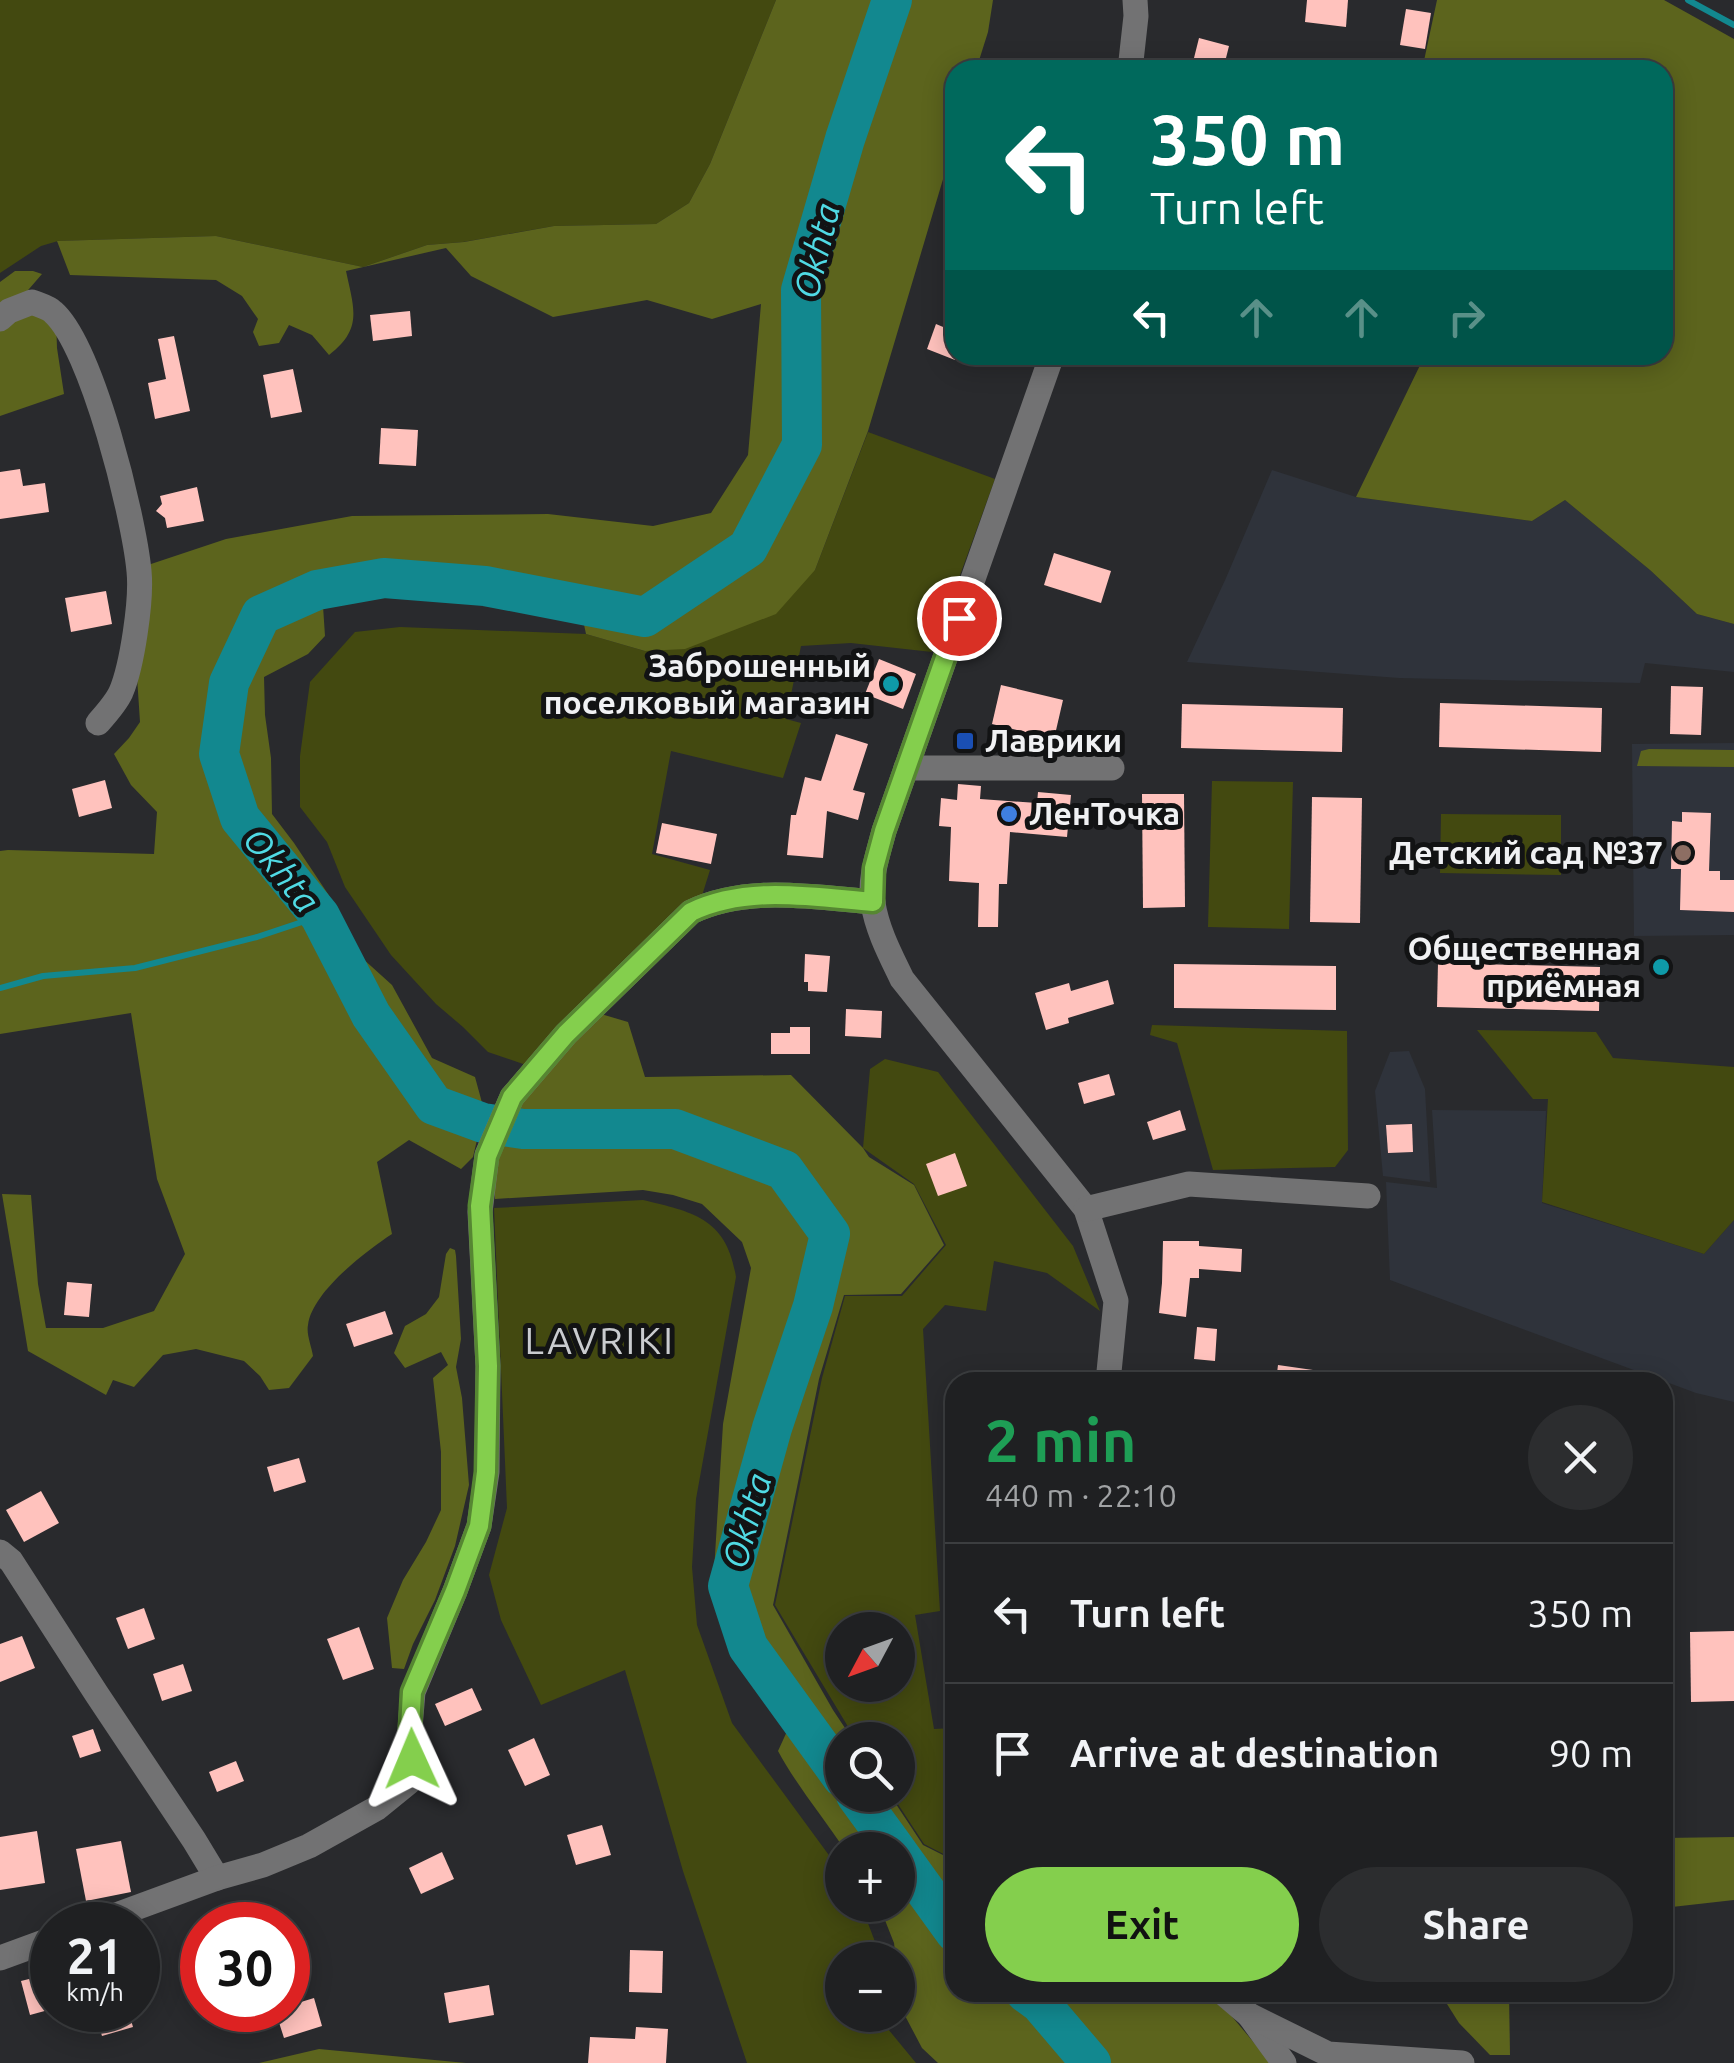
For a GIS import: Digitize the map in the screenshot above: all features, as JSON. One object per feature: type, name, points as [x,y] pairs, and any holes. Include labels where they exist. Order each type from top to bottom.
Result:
[{"type":"street","points":[[1131,60],[1135,0]]},
{"type":"street","points":[[0,319],[32,302],[52,311],[69,332],[89,375],[120,471],[140,573],[135,636],[120,693],[98,723]]},
{"type":"street","points":[[1048,365],[906,768],[874,868],[873,902],[902,979],[1086,1209],[1116,1301],[1109,1372]]},
{"type":"street","points":[[906,768],[1112,768]]},
{"type":"street","points":[[151,1902],[309,1846],[377,1808],[409,1782],[412,1692],[479,1526],[486,1472],[488,1366],[480,1206],[487,1156],[512,1097],[566,1034],[691,912],[711,902],[765,895],[873,902]]},
{"type":"street","points":[[1086,1209],[1188,1184],[1368,1196]]},
{"type":"street","points":[[0,1552],[11,1561],[216,1878]]},
{"type":"street","points":[[0,1958],[30,1946]]},
{"type":"street","points":[[1234,2002],[1249,2015],[1284,2063]]},
{"type":"street","points":[[1249,2015],[1328,2054],[1462,2063]]},
{"type":"shaded area","points":[[1272,470],[1356,497],[1532,521],[1565,500],[1697,614],[1734,624],[1734,672],[1645,663],[1640,683],[1399,678],[1187,662]]},
{"type":"shaded area","name":"Детский сад №37","points":[[1734,743],[1734,935],[1634,936],[1632,744]]},
{"type":"shaded area","points":[[1409,1051],[1425,1089],[1430,1182],[1383,1176],[1375,1091],[1390,1052]]},
{"type":"shaded area","points":[[1432,1110],[1546,1111],[1542,1203],[1704,1254],[1734,1220],[1734,1402],[1673,1385],[1673,1372],[1639,1372],[1390,1280],[1386,1182],[1437,1188]]},
{"type":"green space","points":[[0,0],[776,0],[710,164],[689,203],[656,224],[554,226],[427,245],[363,267],[216,236],[58,241],[41,246],[0,273]]},
{"type":"green space","points":[[776,0],[993,0],[979,60],[945,60],[945,173],[868,431],[815,570],[776,614],[685,649],[645,651],[586,634],[576,587],[573,601],[485,583],[383,574],[323,606],[325,636],[308,654],[264,677],[272,814],[328,894],[361,957],[392,985],[432,1058],[475,1077],[484,1110],[473,1157],[461,1169],[409,1140],[377,1162],[392,1234],[355,1262],[319,1299],[308,1329],[313,1356],[289,1388],[269,1390],[244,1361],[196,1349],[163,1355],[134,1387],[113,1380],[106,1395],[28,1351],[2,1194],[31,1195],[38,1284],[46,1328],[103,1328],[154,1311],[185,1254],[157,1179],[131,1013],[0,1034],[0,851],[154,854],[157,812],[131,785],[114,754],[140,722],[130,571],[226,539],[352,516],[548,514],[653,526],[711,513],[748,455],[761,304],[712,319],[647,300],[553,317],[471,276],[446,248],[346,271],[353,307],[351,327],[329,355],[312,335],[289,325],[279,343],[259,346],[253,332],[258,319],[242,296],[216,280],[70,275],[57,241],[216,236],[363,267],[427,245],[554,226],[656,224],[689,203],[710,164]]},
{"type":"green space","points":[[1437,0],[1664,0],[1734,39],[1734,624],[1697,614],[1565,500],[1532,521],[1356,497],[1420,365],[1673,365],[1673,60],[1424,60]]},
{"type":"green space","points":[[15,271],[42,274],[10,311],[56,319],[64,394],[0,416],[0,282]]},
{"type":"green space","points":[[868,432],[995,479],[932,652],[851,643],[801,646],[786,719],[801,723],[783,778],[671,751],[652,854],[710,870],[700,902],[674,911],[529,1066],[488,1052],[391,955],[345,887],[327,842],[300,807],[300,756],[310,682],[355,632],[400,627],[586,634],[645,651],[815,570]]},
{"type":"green space","points":[[1734,750],[1734,767],[1637,766],[1641,751]]},
{"type":"green space","points":[[1212,781],[1293,782],[1289,929],[1208,927]]},
{"type":"green space","points":[[1441,814],[1561,815],[1561,875],[1440,873]]},
{"type":"green space","points":[[601,1014],[628,1022],[645,1077],[791,1075],[869,1157],[914,1185],[944,1245],[901,1294],[844,1295],[819,1379],[773,1605],[825,1702],[841,1722],[825,1722],[825,1812],[901,1812],[914,1832],[832,1832],[778,1751],[789,1727],[731,1641],[713,1588],[723,1424],[751,1268],[742,1242],[702,1204],[673,1195],[643,1190],[495,1199],[493,1169],[519,1102]]},
{"type":"green space","points":[[1152,1025],[1347,1031],[1348,1150],[1335,1167],[1213,1170],[1177,1043],[1150,1035]]},
{"type":"green space","points":[[1477,1030],[1596,1032],[1613,1058],[1734,1067],[1734,1220],[1704,1254],[1542,1202],[1548,1099],[1533,1099]]},
{"type":"green space","points":[[885,1059],[938,1072],[1073,1246],[1100,1311],[1047,1273],[994,1261],[986,1311],[945,1305],[923,1329],[940,1611],[915,1615],[825,1612],[825,1688],[775,1605],[822,1378],[845,1296],[902,1296],[946,1245],[914,1184],[863,1148],[870,1069]]},
{"type":"green space","points":[[643,1200],[692,1214],[716,1230],[725,1242],[736,1277],[696,1499],[692,1567],[697,1625],[732,1723],[825,1850],[825,1922],[868,1922],[874,1939],[874,1942],[825,1942],[825,2032],[890,2032],[916,2063],[747,2063],[683,1871],[625,1670],[541,1705],[501,1620],[489,1575],[507,1508],[494,1208]]},
{"type":"green space","points":[[450,1248],[456,1256],[461,1339],[456,1367],[469,1485],[455,1546],[435,1600],[404,1669],[392,1668],[387,1618],[441,1510],[441,1452],[433,1378],[448,1365],[441,1352],[405,1368],[394,1353],[405,1326],[426,1314],[439,1297]]},
{"type":"green space","points":[[915,1615],[934,1729],[945,1728],[945,1855],[924,1844],[903,1812],[915,1812],[915,1722],[845,1722],[833,1702],[915,1702]]},
{"type":"green space","points":[[915,1833],[923,1845],[945,1856],[945,2002],[1215,2002],[1229,2013],[1271,2063],[938,2063],[922,2048],[914,2032],[915,1942],[894,1942],[886,1922],[915,1922]]},
{"type":"green space","points":[[1734,1837],[1734,1900],[1673,1907],[1673,1838]]},
{"type":"green space","points":[[1446,2002],[1509,2002],[1510,2055],[1490,2055],[1459,2023]]},
{"type":"green space","points":[[319,2049],[466,2063],[259,2063]]},
{"type":"building","points":[[1307,0],[1348,0],[1346,27],[1305,22]]},
{"type":"building","points":[[1406,9],[1431,13],[1425,49],[1400,45]]},
{"type":"building","points":[[1199,38],[1229,46],[1226,60],[1194,60]]},
{"type":"building","points":[[410,311],[412,336],[373,341],[370,315]]},
{"type":"building","points":[[936,324],[945,328],[945,356],[927,349]]},
{"type":"building","points":[[174,336],[190,411],[155,419],[148,383],[166,379],[158,339]]},
{"type":"building","points":[[293,369],[302,412],[271,418],[263,375]]},
{"type":"building","points":[[381,428],[418,430],[416,466],[379,464]]},
{"type":"building","points":[[20,469],[23,486],[45,483],[49,512],[0,519],[0,472]]},
{"type":"building","points":[[197,487],[204,521],[167,528],[165,518],[156,511],[162,504],[160,496]]},
{"type":"building","points":[[1054,553],[1111,571],[1101,603],[1044,585]]},
{"type":"building","points":[[106,591],[112,624],[71,632],[65,598]]},
{"type":"building","name":"Заброшенный поселковый магазин","points":[[879,659],[916,674],[903,709],[865,694]]},
{"type":"building","points":[[1001,685],[1063,700],[1054,739],[992,724]]},
{"type":"building","points":[[1671,686],[1703,687],[1701,735],[1670,734]]},
{"type":"building","points":[[1440,703],[1602,708],[1601,752],[1439,747]]},
{"type":"building","points":[[1182,704],[1343,708],[1342,752],[1181,748]]},
{"type":"building","points":[[836,734],[868,744],[853,790],[865,793],[858,820],[827,811],[823,858],[787,855],[791,815],[796,815],[805,777],[821,781]]},
{"type":"building","points":[[105,780],[112,808],[79,817],[72,789]]},
{"type":"building","points":[[958,784],[981,786],[980,799],[1037,803],[1038,792],[1071,795],[1067,837],[1010,832],[1007,884],[999,884],[998,927],[978,927],[979,883],[949,881],[951,827],[939,826],[941,798],[957,800]]},
{"type":"building","points":[[1142,794],[1184,794],[1185,907],[1143,908]]},
{"type":"building","points":[[1312,797],[1362,798],[1360,923],[1310,922]]},
{"type":"building","points":[[1682,812],[1711,813],[1709,871],[1720,871],[1720,880],[1734,880],[1734,912],[1680,910],[1681,869],[1671,869],[1672,821],[1682,822]]},
{"type":"building","points":[[662,823],[717,834],[711,864],[656,853]]},
{"type":"building","points":[[805,954],[830,956],[827,992],[808,991],[808,982],[804,982]]},
{"type":"building","points":[[1438,963],[1600,967],[1599,1011],[1437,1007]]},
{"type":"building","points":[[1174,964],[1336,966],[1336,1010],[1174,1008]]},
{"type":"building","points":[[1108,980],[1114,1004],[1068,1018],[1069,1023],[1046,1030],[1035,993],[1069,983],[1071,991]]},
{"type":"building","points":[[846,1009],[882,1011],[881,1038],[845,1036]]},
{"type":"building","points":[[790,1027],[810,1027],[810,1054],[771,1054],[771,1033],[790,1033]]},
{"type":"building","points":[[1109,1074],[1115,1095],[1084,1104],[1078,1083]]},
{"type":"building","points":[[1180,1110],[1186,1130],[1153,1140],[1147,1122]]},
{"type":"building","points":[[1412,1124],[1413,1152],[1388,1153],[1386,1125]]},
{"type":"building","points":[[955,1153],[967,1186],[938,1196],[926,1164]]},
{"type":"building","points":[[1163,1241],[1199,1241],[1199,1246],[1242,1249],[1241,1272],[1199,1269],[1199,1278],[1190,1278],[1186,1317],[1159,1313]]},
{"type":"building","points":[[67,1282],[92,1284],[89,1317],[64,1315]]},
{"type":"building","points":[[385,1311],[393,1334],[354,1347],[346,1324]]},
{"type":"building","points":[[1197,1327],[1217,1329],[1215,1361],[1194,1359]]},
{"type":"building","points":[[1278,1365],[1327,1372],[1277,1372]]},
{"type":"building","points":[[299,1458],[306,1482],[274,1492],[267,1467]]},
{"type":"building","points":[[41,1491],[59,1523],[24,1542],[6,1510]]},
{"type":"building","points":[[144,1608],[155,1639],[128,1649],[116,1618]]},
{"type":"building","points":[[359,1627],[374,1669],[343,1680],[327,1639]]},
{"type":"building","points":[[1734,1631],[1734,1701],[1691,1702],[1690,1632]]},
{"type":"building","points":[[22,1636],[35,1668],[0,1682],[0,1644]]},
{"type":"building","points":[[183,1664],[192,1691],[162,1701],[153,1674]]},
{"type":"building","points":[[472,1688],[482,1710],[445,1726],[435,1704]]},
{"type":"building","points":[[93,1729],[101,1751],[80,1758],[72,1736]]},
{"type":"building","points":[[534,1738],[550,1775],[525,1786],[508,1750]]},
{"type":"building","points":[[236,1761],[244,1781],[217,1792],[209,1772]]},
{"type":"building","points":[[602,1825],[611,1855],[576,1865],[567,1835]]},
{"type":"building","points":[[37,1831],[45,1883],[0,1890],[0,1837]]},
{"type":"building","points":[[121,1841],[131,1892],[86,1901],[76,1849]]},
{"type":"building","points":[[442,1852],[454,1879],[421,1894],[409,1868]]},
{"type":"building","points":[[630,1950],[663,1951],[662,1993],[629,1992]]},
{"type":"building","points":[[30,1979],[30,2015],[21,1981]]},
{"type":"building","points":[[489,1985],[494,2015],[449,2023],[444,1993]]},
{"type":"building","points":[[314,1998],[322,2026],[310,2030],[310,1999]]},
{"type":"building","points":[[636,2027],[668,2029],[666,2063],[588,2063],[590,2037],[635,2039]]},
{"type":"building","points":[[282,2032],[303,2032],[284,2038]]},
{"type":"waterway","name":"Okhta","points":[[825,1753],[748,1647],[728,1586],[772,1428],[813,1306],[830,1234],[784,1170],[675,1129],[523,1129],[483,1123],[434,1105],[371,1015],[320,916],[240,818],[219,754],[229,683],[261,615],[317,590],[384,578],[485,586],[645,617],[748,548],[802,445],[801,290],[845,139],[892,0]]},
{"type":"waterway","points":[[1688,0],[1734,25]]},
{"type":"waterway","points":[[0,988],[43,976],[135,968],[257,937],[320,916]]},
{"type":"waterway","name":"Okhta","points":[[868,1812],[883,1832]]},
{"type":"waterway","name":"Okhta","points":[[915,1877],[945,1918]]},
{"type":"waterway","name":"Okhta","points":[[1039,2002],[1091,2063]]},
{"type":"place","name":"Заброшенный поселковый магазин","points":[[891,684]]},
{"type":"place","name":"Лаврики","points":[[965,741]]},
{"type":"place","name":"ЛенТочка","points":[[1009,814]]},
{"type":"place","name":"Детский сад №37","points":[[1683,853]]},
{"type":"place","name":"Общественная приёмная","points":[[1661,967]]},
{"type":"district","name":"LAVRIKI","points":[[600,1341]]},
{"type":"route","points":[[412,1759],[412,1692],[479,1526],[486,1472],[488,1366],[481,1200],[487,1156],[512,1097],[618,980],[691,912],[711,902],[765,895],[873,902],[874,868],[884,831],[959,618]]}]
